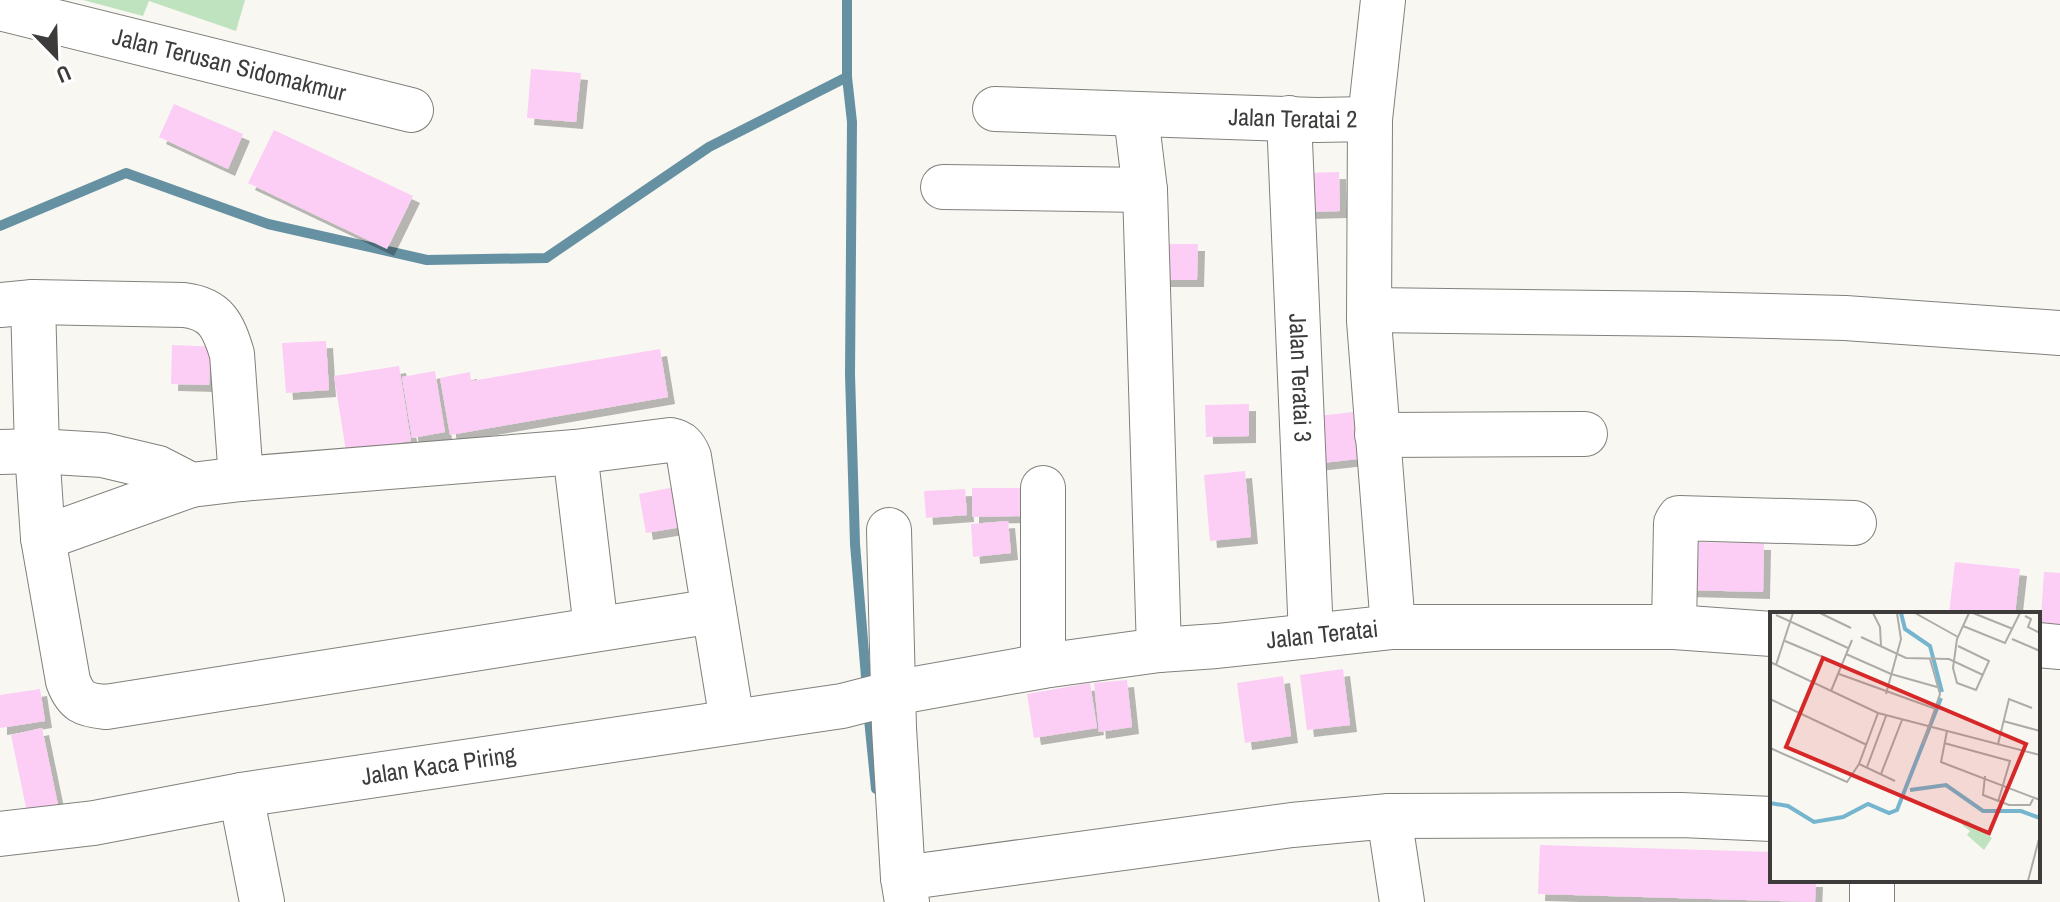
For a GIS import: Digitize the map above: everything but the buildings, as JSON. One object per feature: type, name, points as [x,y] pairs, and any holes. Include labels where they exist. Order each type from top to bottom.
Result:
[{"type":"street","points":[[1370,119],[1383,0]]},
{"type":"street","name":"Jalan Terusan Sidomakmur","points":[[0,8],[411,110]]},
{"type":"street","name":"Jalan Teratai 2","points":[[995,109],[1370,119],[1370,310],[1393,627]]},
{"type":"street","points":[[1138,115],[1145,190],[1159,650]]},
{"type":"street","name":"Jalan Teratai 3","points":[[1289,118],[1311,636]]},
{"type":"street","points":[[943,187],[1145,190]]},
{"type":"street","points":[[241,479],[232,354],[226,334],[214,315],[199,307],[184,305],[16,303],[18,452],[43,538],[68,681],[72,693],[80,701],[106,707],[714,611]]},
{"type":"street","points":[[1370,310],[1845,318],[2060,333]]},
{"type":"street","points":[[1377,435],[1585,434]]},
{"type":"street","points":[[43,538],[191,485],[575,452],[670,440],[681,444],[689,457],[732,721]]},
{"type":"street","points":[[18,452],[103,455],[158,468],[191,485]]},
{"type":"street","points":[[575,452],[596,628]]},
{"type":"street","points":[[1043,488],[1043,666]]},
{"type":"street","points":[[1674,627],[1676,523],[1679,518],[1854,523]]},
{"type":"street","points":[[889,530],[871,699],[905,890],[1292,825],[1389,816],[1681,815],[1770,819]]},
{"type":"street","name":"Jalan Teratai","points":[[871,699],[1043,666],[1159,650],[1393,627],[1674,627],[1770,634]]},
{"type":"street","points":[[2040,645],[2060,647]]},
{"type":"street","name":"Jalan Kaca Piring","points":[[0,834],[94,823],[241,795],[871,699]]},
{"type":"street","points":[[241,795],[262,902]]},
{"type":"street","points":[[1389,816],[1402,902]]},
{"type":"green space","points":[[83,0],[245,0],[236,31],[149,1],[143,16]]},
{"type":"waterway","points":[[847,0],[847,77],[852,122],[850,374],[855,544],[867,689]]},
{"type":"waterway","points":[[0,226],[126,173],[268,224],[427,260],[546,258],[709,147],[847,77]]},
{"type":"waterway","points":[[868,709],[876,789]]}]
